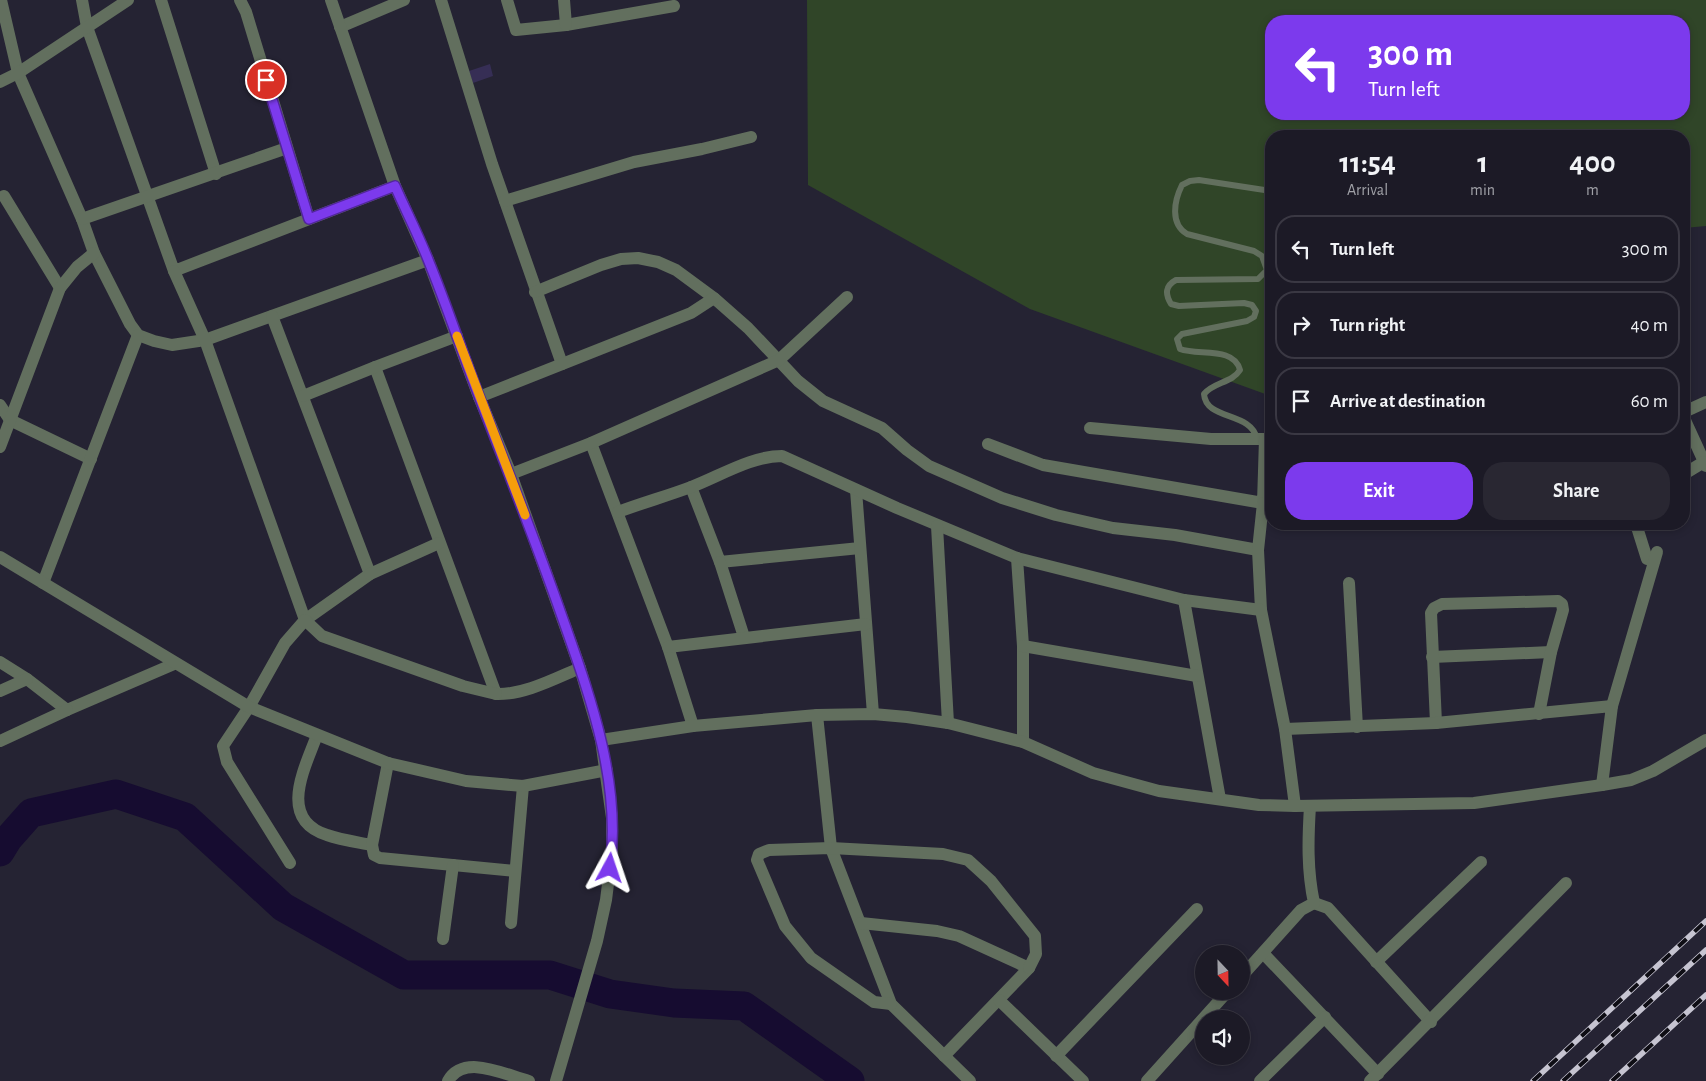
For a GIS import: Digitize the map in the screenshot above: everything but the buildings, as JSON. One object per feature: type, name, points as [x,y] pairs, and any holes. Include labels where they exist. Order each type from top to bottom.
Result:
[{"type":"street","points":[[0,0],[18,73],[82,219],[94,253],[130,324],[138,335],[172,345],[205,340],[428,260]]},
{"type":"street","points":[[82,0],[87,27],[174,271],[205,340],[305,620],[315,632],[322,636],[462,686],[496,694],[507,695],[524,690],[580,668]]},
{"type":"street","points":[[0,82],[18,73],[128,0]]},
{"type":"street","points":[[160,0],[216,174]]},
{"type":"street","points":[[240,0],[246,12],[309,219]]},
{"type":"street","points":[[331,0],[395,186],[428,260],[479,397],[511,474],[580,668],[601,740],[607,770],[612,818],[612,852],[606,900],[582,996],[556,1081]]},
{"type":"street","points":[[340,27],[404,0]]},
{"type":"street","points":[[442,0],[505,201],[535,292],[562,364]]},
{"type":"street","points":[[508,0],[516,30],[566,25],[674,6]]},
{"type":"street","points":[[564,0],[566,25]]},
{"type":"street","points":[[505,201],[626,164],[751,137]]},
{"type":"street","points":[[82,219],[148,198],[287,148]]},
{"type":"street","points":[[174,271],[395,186]]},
{"type":"street","points":[[4,196],[60,288]]},
{"type":"street","points":[[0,448],[60,288],[77,267],[94,253]]},
{"type":"street","points":[[535,292],[601,265],[621,260],[638,258],[658,262],[676,270],[714,298],[748,328],[798,382],[823,401],[882,428],[907,450],[930,466],[1025,507],[1082,522],[1258,550]]},
{"type":"street","points":[[511,474],[591,443],[779,360],[847,297]]},
{"type":"street","points":[[479,397],[691,313],[714,298]]},
{"type":"street","points":[[272,316],[370,574]]},
{"type":"street","points":[[43,583],[138,335]]},
{"type":"street","points":[[303,396],[457,336]]},
{"type":"street","points":[[375,367],[496,694]]},
{"type":"street","points":[[1690,409],[1706,402]]},
{"type":"street","points":[[0,406],[10,420],[90,459]]},
{"type":"street","points":[[1090,428],[1203,438],[1264,439],[1265,460]]},
{"type":"street","points":[[1690,436],[1705,464],[1690,471]]},
{"type":"street","points":[[591,443],[668,647],[693,726]]},
{"type":"street","points":[[988,444],[1042,465],[1265,503]]},
{"type":"street","points":[[618,512],[691,487],[757,460],[772,456],[782,456],[937,526],[1017,558],[1184,600],[1261,610]]},
{"type":"street","points":[[691,487],[720,562],[744,637]]},
{"type":"street","points":[[856,490],[873,714]]},
{"type":"street","points":[[1265,513],[1258,550],[1261,610],[1285,728],[1295,806]]},
{"type":"street","points":[[937,526],[948,723]]},
{"type":"street","points":[[1602,785],[1612,706],[1652,555],[1639,530]]},
{"type":"street","points":[[290,863],[227,762],[223,746],[226,739],[249,708],[285,643],[305,620],[370,574],[439,543]]},
{"type":"street","points":[[720,562],[860,548]]},
{"type":"street","points":[[0,557],[249,708],[388,764],[466,781],[522,786],[607,770]]},
{"type":"street","points":[[1017,558],[1023,646],[1023,742]]},
{"type":"street","points":[[1349,583],[1357,727]]},
{"type":"street","points":[[1184,600],[1196,676],[1220,799]]},
{"type":"street","points":[[1436,723],[1431,614],[1434,608],[1442,604],[1558,601],[1562,604],[1563,610],[1551,652],[1539,714]]},
{"type":"street","points":[[668,647],[866,624]]},
{"type":"street","points":[[1023,646],[1196,676]]},
{"type":"street","points":[[1432,656],[1551,652]]},
{"type":"street","points":[[0,662],[67,710]]},
{"type":"street","points":[[0,741],[174,664]]},
{"type":"street","points":[[0,691],[26,679]]},
{"type":"street","points":[[1285,728],[1436,723],[1612,706]]},
{"type":"street","points":[[601,740],[693,726],[818,715],[873,714],[948,723],[1023,742],[1093,773],[1159,791],[1259,805],[1295,806],[1474,803],[1602,785],[1631,780],[1653,771],[1706,740]]},
{"type":"street","points":[[818,715],[821,762],[831,848],[891,1004],[970,1081]]},
{"type":"street","points":[[317,735],[298,791],[300,813],[306,822],[326,835],[372,845]]},
{"type":"street","points":[[388,764],[372,845],[374,855],[380,858],[515,872]]},
{"type":"street","points":[[510,924],[522,786]]},
{"type":"street","points":[[1310,806],[1309,881],[1314,903]]},
{"type":"street","points":[[891,1004],[874,1002],[811,958],[785,926],[756,860],[759,854],[769,850],[831,848],[943,854],[968,860],[991,881],[1035,936],[1036,954],[1029,968],[944,1056]]},
{"type":"street","points":[[1376,962],[1481,862]]},
{"type":"street","points":[[443,939],[453,865]]},
{"type":"street","points":[[1263,954],[1325,1018],[1374,1077],[1431,1022],[1566,883]]},
{"type":"street","points":[[1250,968],[1301,910],[1314,903],[1328,908],[1431,1022]]},
{"type":"street","points":[[1056,1056],[1197,909]]},
{"type":"street","points":[[861,923],[937,931],[959,936],[1029,968]]},
{"type":"street","points":[[999,1000],[1083,1081]]},
{"type":"street","points":[[1147,1081],[1220,1000]]},
{"type":"street","points":[[1260,1081],[1325,1018]]},
{"type":"street","points":[[448,1081],[457,1070],[476,1066],[528,1081]]},
{"type":"lane","points":[[1265,190],[1190,180],[1182,185],[1175,216],[1180,230],[1187,234],[1254,251],[1262,256],[1265,264]]},
{"type":"lane","points":[[1264,439],[1250,425],[1210,408],[1204,400],[1204,394],[1212,386],[1236,377],[1240,370],[1233,358],[1189,353],[1180,349],[1177,345],[1177,339],[1182,334],[1247,321],[1254,317],[1256,311],[1252,305],[1244,303],[1179,306],[1171,304],[1166,290],[1169,284],[1176,280],[1258,279],[1265,272]]},
{"type":"green space","points":[[807,0],[1706,0],[1706,226],[1690,227],[1690,130],[1265,130],[1265,394],[1030,309],[808,185]]},
{"type":"waterway","points":[[0,852],[8,839],[31,813],[116,794],[185,817],[283,907],[404,975],[550,975],[610,994],[674,1003],[744,1006],[850,1081]]},
{"type":"railway","points":[[1533,1081],[1706,921]]},
{"type":"railway","points":[[1563,1081],[1706,950]]},
{"type":"railway","points":[[1612,1081],[1706,995]]},
{"type":"slow traffic","points":[[457,336],[525,515]]},
{"type":"route","points":[[266,80],[309,219],[395,186],[428,260],[479,397],[511,474],[586,686],[607,770],[612,818],[610,868]]}]
